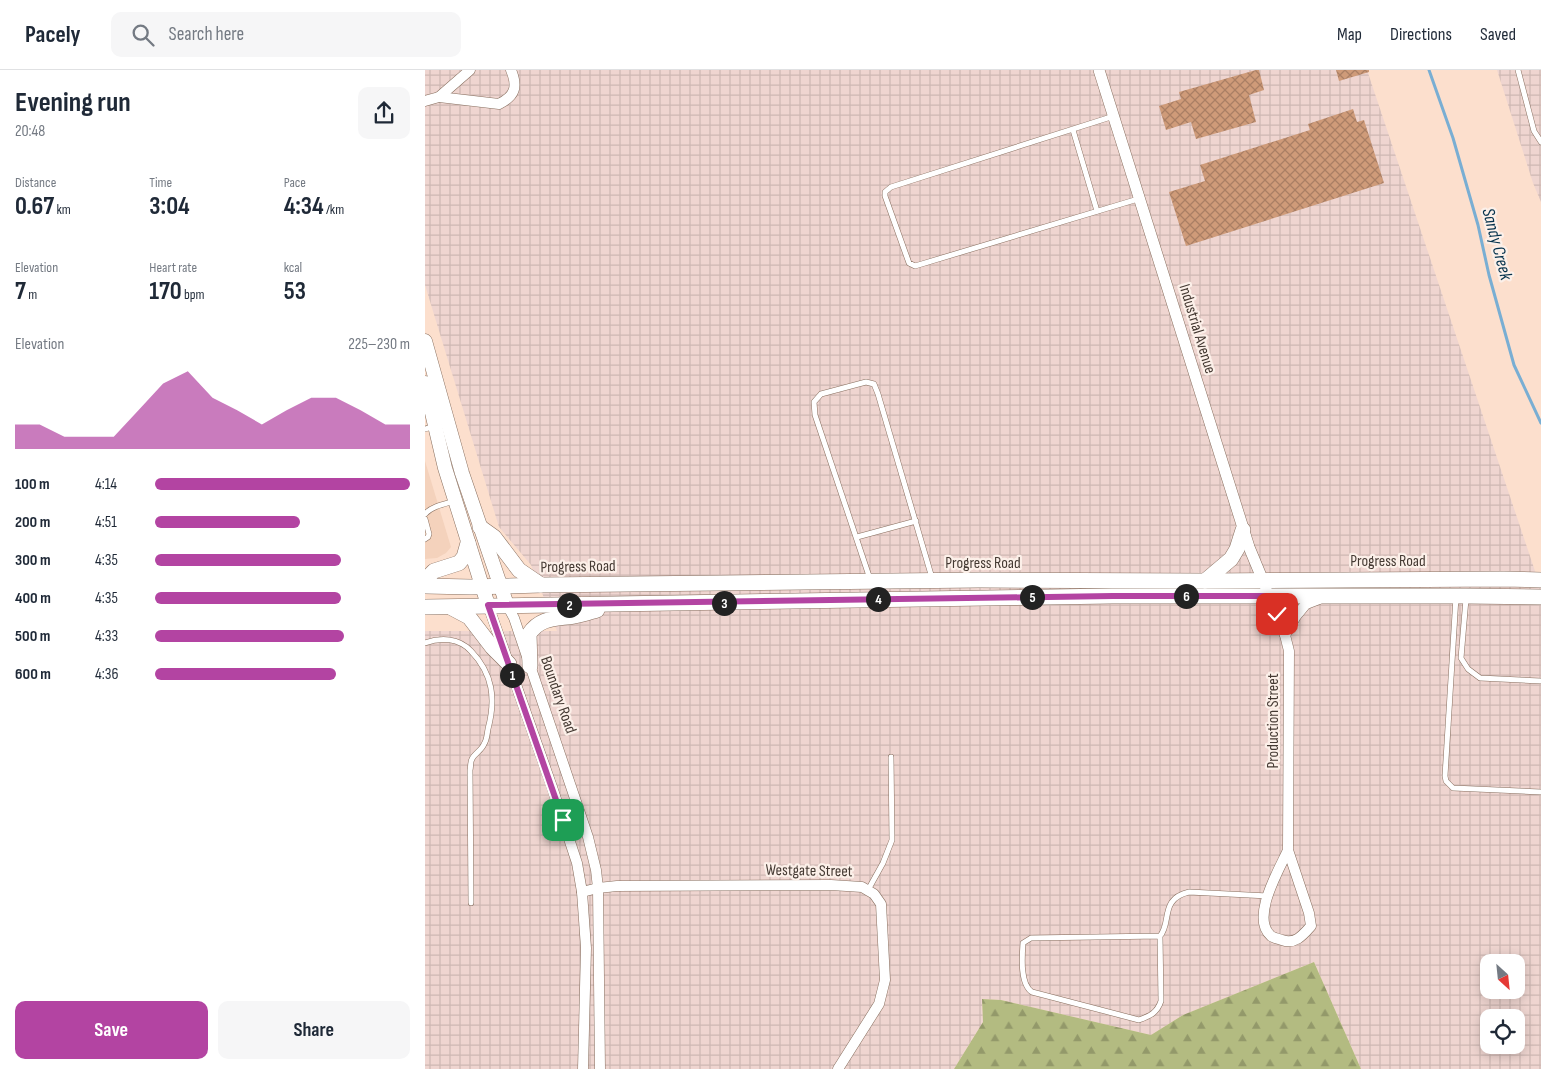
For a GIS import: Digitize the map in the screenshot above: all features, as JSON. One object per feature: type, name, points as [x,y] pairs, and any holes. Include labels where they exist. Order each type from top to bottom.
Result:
[{"type":"main road","name":"Boundary Road","points":[[425,342],[457,455],[507,605]]},
{"type":"main road","points":[[425,383],[430,428],[445,468],[488,605]]},
{"type":"main road","points":[[480,527],[494,537],[519,570],[541,585]]},
{"type":"main road","points":[[1205,581],[1231,559],[1237,549],[1243,530]]},
{"type":"main road","points":[[425,580],[434,572],[459,563],[464,557],[468,543]]},
{"type":"main road","name":"Progress Road","points":[[425,586],[933,581],[1504,578],[1541,580]]},
{"type":"main road","points":[[425,607],[1083,596],[1541,597]]},
{"type":"main road","points":[[530,666],[529,634],[537,624],[550,619],[576,616],[618,604]]},
{"type":"main road","points":[[451,607],[469,617],[491,647],[509,664]]},
{"type":"street","points":[[425,101],[439,96],[470,70]]},
{"type":"street","points":[[439,96],[499,104],[507,100],[514,91],[511,70]]},
{"type":"street","name":"Industrial Avenue","points":[[1099,70],[1243,530],[1269,596]]},
{"type":"street","name":"Production Street","points":[[1269,596],[1285,635],[1289,652],[1288,850],[1309,912],[1311,926],[1299,940],[1286,942],[1271,936],[1264,924],[1264,906],[1288,850]]},
{"type":"street","points":[[1285,635],[1296,616],[1306,604],[1326,596]]},
{"type":"street","points":[[488,605],[577,864],[582,892],[586,948],[583,1069]]},
{"type":"street","name":"Boundary Road","points":[[507,605],[514,618],[588,837],[596,870],[598,888],[600,1069]]},
{"type":"street","name":"Westgate Street","points":[[582,892],[598,888],[627,886],[831,885],[862,887],[874,894],[881,904],[885,980],[879,1004],[838,1069]]},
{"type":"lane","points":[[1518,70],[1534,131],[1541,142]]},
{"type":"lane","points":[[1114,116],[891,187],[885,192],[885,196],[909,263],[915,266],[1140,198]]},
{"type":"lane","points":[[1073,130],[1097,211]]},
{"type":"lane","points":[[871,582],[815,415],[814,402],[821,394],[866,382],[874,384],[878,394],[933,581]]},
{"type":"lane","points":[[425,514],[431,509],[455,501]]},
{"type":"lane","points":[[425,519],[429,534],[428,538],[425,539]]},
{"type":"lane","points":[[857,537],[916,521]]},
{"type":"lane","points":[[1461,596],[1461,658],[1467,669],[1480,678],[1541,681]]},
{"type":"lane","points":[[1461,596],[1446,781],[1453,788],[1541,792]]},
{"type":"lane","points":[[425,643],[432,640],[451,639],[467,646],[480,660],[493,694],[491,718],[485,744],[471,759],[471,903]]},
{"type":"lane","points":[[868,890],[883,863],[892,840],[891,757]]},
{"type":"lane","points":[[1160,936],[1031,938],[1023,943],[1024,982],[1027,988],[1033,992],[1139,1020],[1151,1016],[1159,1007],[1161,1001],[1160,936],[1163,933],[1167,913],[1173,900],[1181,894],[1189,892],[1268,896]]},
{"type":"shaded area","points":[[425,70],[1367,70],[1541,589],[1541,1069],[1361,1069],[1314,962],[1183,1015],[1151,1035],[1001,1000],[982,999],[983,1022],[954,1069],[425,1069],[425,631],[557,631],[531,565],[499,527],[425,285]]},
{"type":"shaded area","points":[[1497,70],[1541,70],[1541,202],[1533,183]]},
{"type":"shaded area","points":[[425,461],[451,547],[446,553],[437,558],[425,559]]},
{"type":"green space","points":[[1314,962],[1361,1069],[954,1069],[983,1022],[982,999],[1001,1000],[1151,1035],[1183,1015]]},
{"type":"building","points":[[1259,70],[1264,90],[1249,95],[1256,122],[1196,139],[1191,122],[1166,130],[1159,106],[1181,99],[1179,92]]},
{"type":"building","points":[[1336,70],[1369,70],[1369,72],[1339,81]]},
{"type":"building","points":[[1353,109],[1357,122],[1364,120],[1384,183],[1186,246],[1169,192],[1205,181],[1200,165],[1310,130],[1308,124]]},
{"type":"waterway","name":"Sandy Creek","points":[[1429,70],[1453,138],[1478,225],[1489,275],[1514,365],[1541,423]]},
{"type":"route","points":[[563,820],[488,605],[1113,596],[1269,596],[1277,614]]}]
